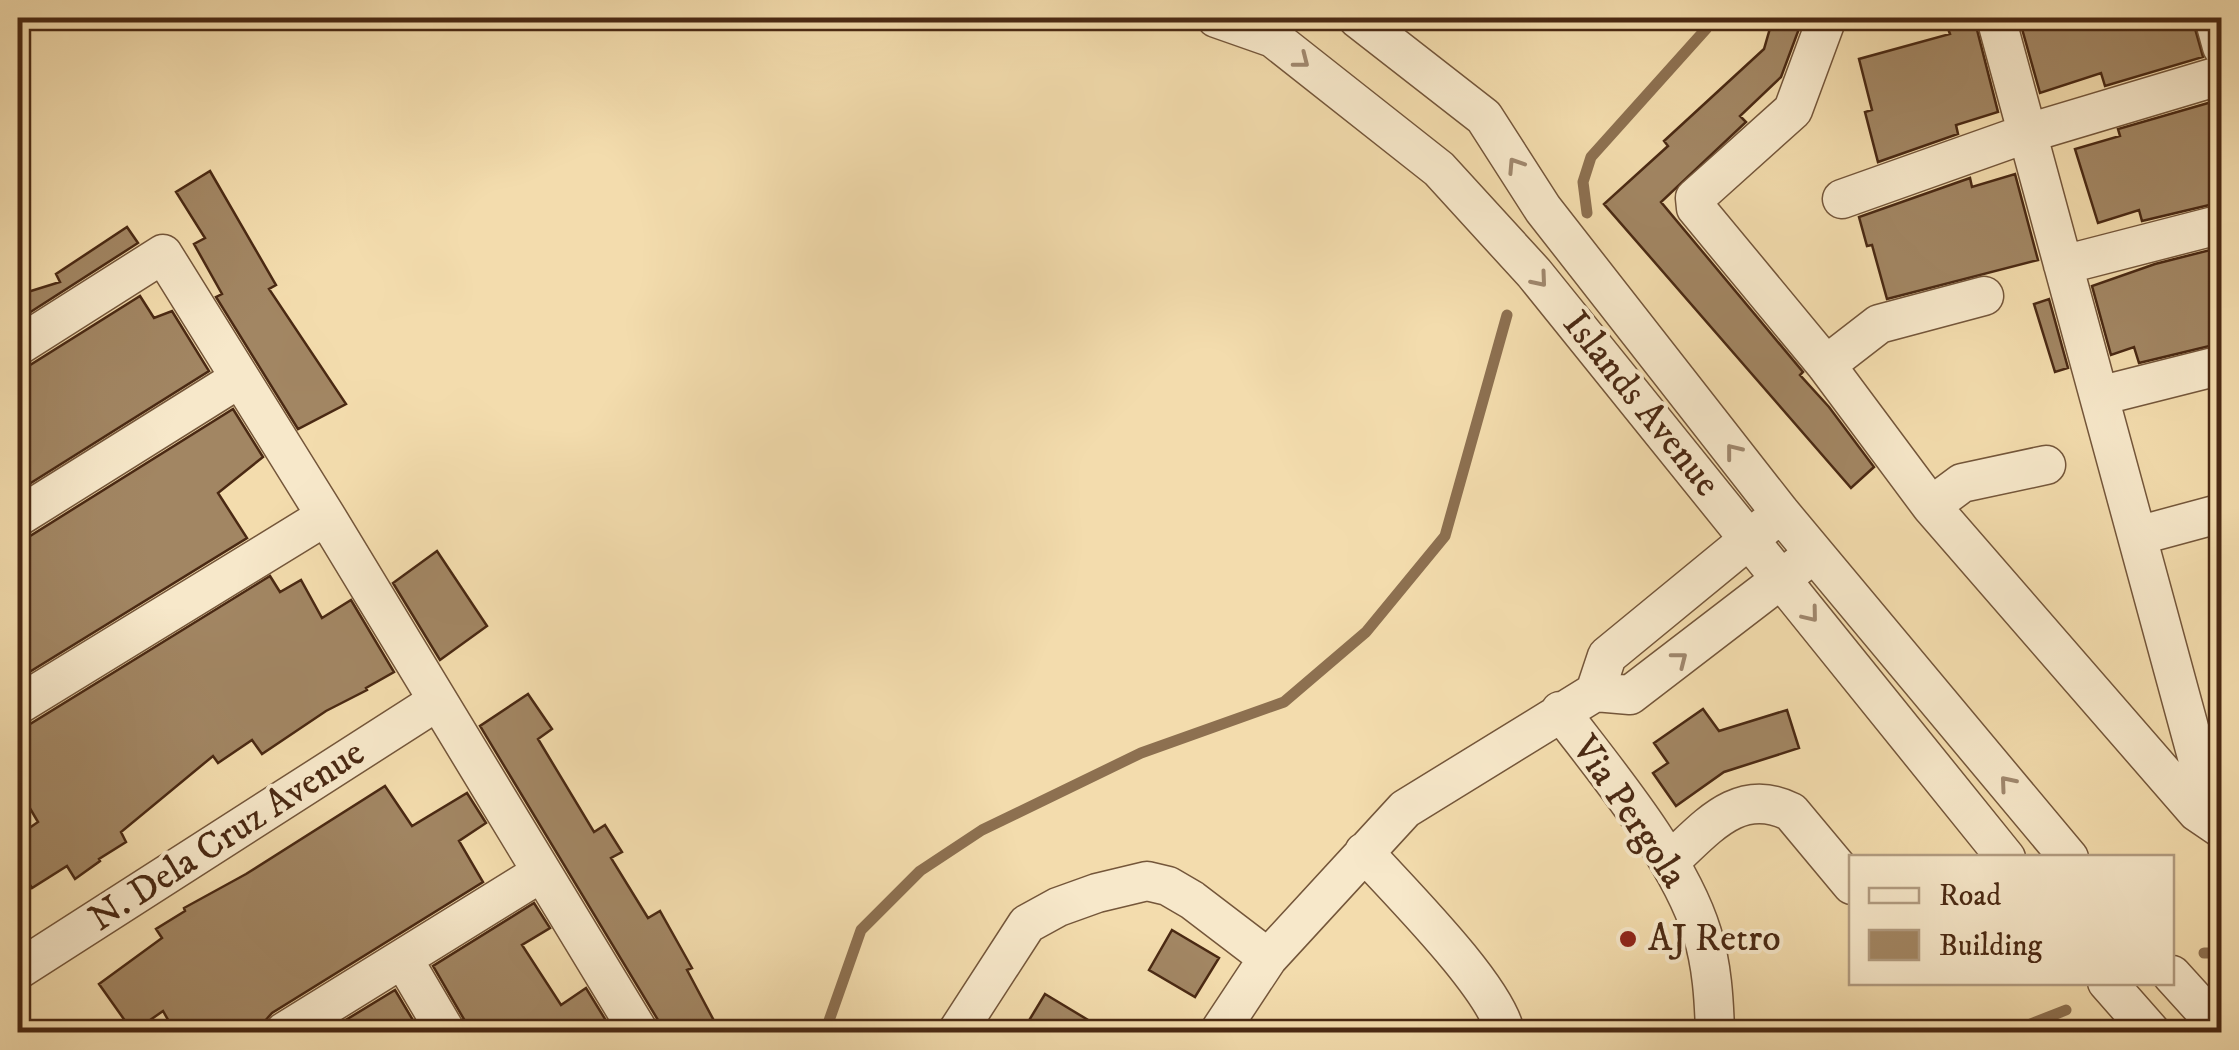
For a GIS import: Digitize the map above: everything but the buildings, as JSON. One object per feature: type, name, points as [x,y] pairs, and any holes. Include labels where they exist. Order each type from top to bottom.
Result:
[{"type":"street","name":"Islands Avenue","points":[[1216,18],[1273,38],[1439,169],[1534,273],[2004,855]]},
{"type":"street","name":"Islands Avenue","points":[[1357,18],[1484,116],[1543,210],[1780,512],[2067,855]]},
{"type":"street","points":[[1826,18],[1793,110],[1694,203],[1826,365],[1931,506],[2197,812],[2218,828]]},
{"type":"street","points":[[1996,18],[2218,828]]},
{"type":"street","points":[[2214,18],[2222,47]]},
{"type":"street","points":[[1842,199],[2028,133],[2222,75]]},
{"type":"street","points":[[2063,265],[2222,224]]},
{"type":"street","points":[[18,346],[163,254],[542,872],[630,1029]]},
{"type":"street","points":[[1826,365],[1880,324],[1984,296]]},
{"type":"street","points":[[2099,396],[2222,365]]},
{"type":"street","points":[[18,517],[240,378]]},
{"type":"street","points":[[1931,506],[1962,483],[2046,465]]},
{"type":"street","points":[[1595,692],[1607,656],[1780,512]]},
{"type":"street","points":[[2137,536],[2222,513]]},
{"type":"street","points":[[18,705],[326,516]]},
{"type":"street","points":[[1218,1032],[1268,958],[1405,808],[1595,692],[1630,695],[1782,580],[1814,551]]},
{"type":"street","name":"N. Dela Cruz Avenue","points":[[18,970],[436,702]]},
{"type":"street","name":"Via Pergola","points":[[1560,711],[1669,862],[1702,930],[1713,979],[1716,1032]]},
{"type":"street","points":[[1669,862],[1736,806],[1760,803],[1778,805],[1791,812],[1849,881]]},
{"type":"street","points":[[1364,852],[1470,972],[1505,1032]]},
{"type":"street","points":[[284,1032],[542,872]]},
{"type":"street","points":[[957,1032],[1027,924],[1058,906],[1096,893],[1147,881],[1168,886],[1268,958]]},
{"type":"street","points":[[403,959],[446,1032]]},
{"type":"street","points":[[2174,977],[2222,1030]]},
{"type":"street","points":[[2110,985],[2152,1032]]},
{"type":"waterway","points":[[1587,213],[1583,182],[1591,157],[1712,18]]},
{"type":"waterway","points":[[825,1032],[861,930],[920,871],[982,830],[1141,753],[1284,702],[1366,632],[1445,536],[1507,315]]},
{"type":"waterway","points":[[2204,953],[2222,953]]},
{"type":"waterway","points":[[2010,1032],[2066,1010]]},
{"type":"place","name":"AJ Retro","points":[[1628,939]]}]
